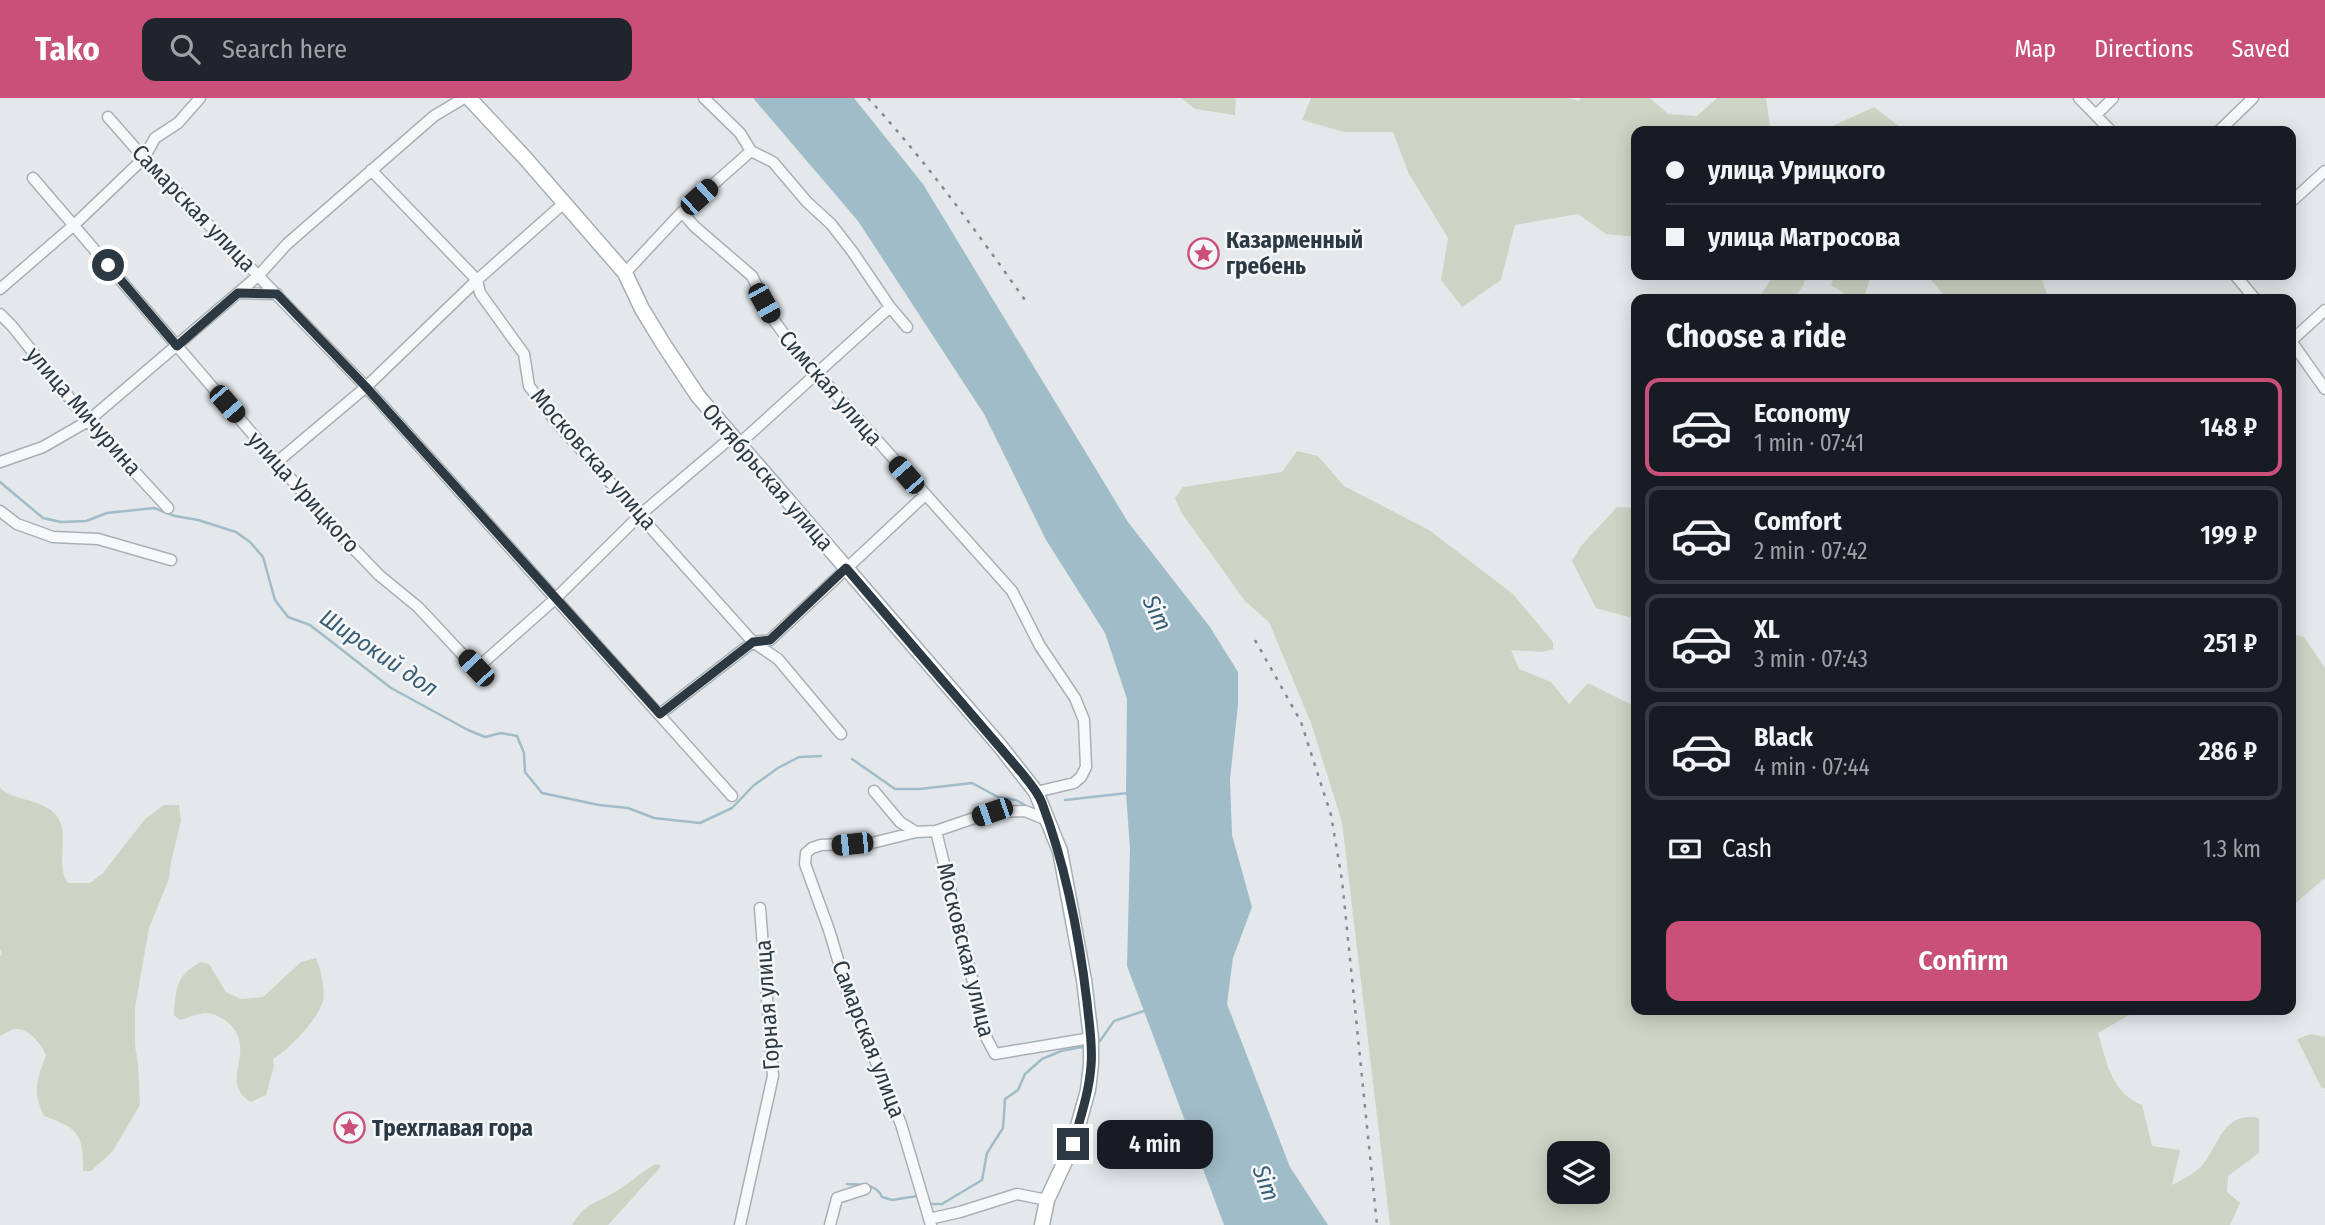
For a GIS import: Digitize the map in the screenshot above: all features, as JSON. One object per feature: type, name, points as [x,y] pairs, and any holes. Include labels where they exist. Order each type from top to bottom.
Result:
[{"type":"main road","name":"Октябрьская улица","points":[[466,98],[625,273],[642,309],[698,396],[1000,746],[1042,803],[1060,851],[1068,883],[1091,1038],[1087,1090],[1073,1144],[1047,1200],[1042,1225]]},
{"type":"street","points":[[0,462],[43,447],[88,421],[259,275],[287,244],[434,116],[466,98]]},
{"type":"street","points":[[704,98],[740,133],[751,151],[773,162],[807,202],[831,224],[907,327]]},
{"type":"street","points":[[2079,98],[2106,126]]},
{"type":"street","points":[[2096,115],[2113,98]]},
{"type":"street","points":[[2224,126],[2253,98]]},
{"type":"street","points":[[0,289],[74,225],[144,158],[155,138],[178,123],[199,99]]},
{"type":"street","name":"Самарская улица","points":[[108,117],[144,158],[366,387],[732,796]]},
{"type":"street","points":[[625,273],[682,212],[751,151]]},
{"type":"street","name":"Московская улица","points":[[371,170],[477,280],[480,293],[524,354],[529,386],[557,423],[753,642],[778,659],[841,734]]},
{"type":"street","points":[[2296,198],[2325,172]]},
{"type":"street","name":"улица Урицкого","points":[[33,178],[337,530],[379,575],[418,607],[476,668],[555,598]]},
{"type":"street","points":[[277,462],[366,387],[477,280],[564,203]]},
{"type":"street","name":"Симская улица","points":[[682,212],[694,226],[752,276],[773,319],[792,345],[1012,591],[1040,646],[1075,698],[1084,720],[1086,767],[1081,778],[1074,783],[1036,792]]},
{"type":"street","points":[[2239,280],[2251,294]]},
{"type":"street","points":[[238,293],[277,294]]},
{"type":"street","points":[[555,598],[641,514],[727,441],[741,442],[890,307]]},
{"type":"street","points":[[2296,336],[2325,310]]},
{"type":"street","name":"улица Мичурина","points":[[0,314],[88,421],[168,508]]},
{"type":"street","points":[[2296,348],[2325,388]]},
{"type":"street","points":[[660,714],[753,642],[770,640],[924,495]]},
{"type":"street","points":[[0,511],[17,524],[54,537],[98,539],[171,560]]},
{"type":"street","points":[[874,791],[900,822],[916,832],[936,831],[992,812],[1025,811],[1047,820]]},
{"type":"street","name":"Московская улица","points":[[936,831],[987,1039],[995,1054],[1091,1038]]},
{"type":"street","name":"Самарская улица","points":[[916,832],[872,843],[821,845],[806,853],[805,864],[848,993],[901,1124],[930,1222]]},
{"type":"street","name":"Горная улица","points":[[740,1225],[773,1076],[760,908]]},
{"type":"street","points":[[830,1225],[837,1198],[865,1189]]},
{"type":"street","points":[[930,1222],[1017,1194],[1047,1200]]},
{"type":"green space","points":[[1181,98],[1236,98],[1235,115],[1195,109]]},
{"type":"green space","points":[[1311,98],[1570,98],[1578,101],[1581,98],[1650,98],[1668,114],[1697,116],[1717,98],[1766,98],[1770,126],[1631,126],[1631,236],[1606,234],[1578,214],[1515,225],[1501,280],[1462,307],[1441,280],[1448,238],[1409,174],[1393,132],[1344,132],[1302,120]]},
{"type":"green space","points":[[1874,107],[1899,126],[1833,126]]},
{"type":"green space","points":[[1771,280],[1805,280],[1797,294],[1761,294]]},
{"type":"green space","points":[[1833,280],[1870,280],[1865,294],[1845,294],[1831,285]]},
{"type":"green space","points":[[1931,280],[2042,280],[2047,294],[1943,294]]},
{"type":"green space","points":[[1297,451],[1318,456],[1344,486],[1429,530],[1513,594],[1553,642],[1553,649],[1543,652],[1511,650],[1519,669],[1551,682],[1569,704],[1588,683],[1631,704],[1631,1015],[2129,1015],[2098,1033],[2108,1066],[2117,1084],[2123,1092],[2142,1105],[2152,1146],[2180,1150],[2172,1185],[2190,1176],[2201,1166],[2231,1123],[2248,1117],[2259,1118],[2259,1153],[2228,1176],[2227,1192],[2240,1203],[2230,1225],[1390,1225],[1342,822],[1311,723],[1269,622],[1245,601],[1181,512],[1175,498],[1183,487],[1282,472]]},
{"type":"green space","points":[[1617,507],[1631,508],[1631,618],[1596,608],[1572,561],[1581,546]]},
{"type":"green space","points":[[2296,635],[2304,637],[2325,668],[2325,878],[2296,903]]},
{"type":"green space","points":[[0,788],[43,805],[55,814],[62,830],[62,867],[68,883],[90,883],[103,873],[145,819],[164,805],[179,805],[181,821],[169,879],[149,928],[135,1008],[140,1105],[112,1152],[91,1171],[83,1171],[82,1148],[77,1134],[65,1125],[44,1116],[40,1107],[37,1085],[46,1055],[41,1047],[30,1034],[21,1029],[0,1036]]},
{"type":"green space","points":[[316,958],[324,992],[320,1008],[302,1033],[273,1059],[274,1066],[266,1095],[251,1102],[241,1094],[237,1085],[240,1042],[236,1031],[226,1021],[208,1013],[180,1020],[174,1015],[178,984],[186,972],[201,962],[209,964],[226,992],[241,999],[263,997],[301,962]]},
{"type":"green space","points":[[2311,1034],[2325,1037],[2325,1089],[2321,1087],[2297,1039]]},
{"type":"green space","points":[[655,1164],[661,1165],[608,1225],[572,1225],[586,1208],[620,1189]]},
{"type":"water","name":"Sim","points":[[753,98],[854,98],[923,184],[1128,522],[1210,627],[1238,672],[1238,705],[1230,779],[1232,835],[1252,907],[1233,958],[1227,1004],[1290,1167],[1328,1225],[1224,1225],[1127,966],[1130,848],[1126,793],[1127,699],[1105,633],[1046,540],[984,414],[858,221]]},
{"type":"waterway","name":"Широкий дол","points":[[0,482],[43,518],[61,522],[86,521],[107,513],[154,508],[236,532],[250,542],[263,557],[275,600],[288,617],[310,625],[391,688],[468,730],[485,737],[501,733],[517,736],[524,753],[525,772],[542,793],[628,808],[654,818],[700,823],[732,808],[753,786],[778,768],[799,757],[821,756]]},
{"type":"waterway","points":[[852,759],[895,789],[972,783],[998,797],[1016,800],[1025,805]]},
{"type":"waterway","points":[[1065,800],[1128,793]]},
{"type":"waterway","points":[[1096,1042],[1100,1041],[1114,1021],[1147,1010]]},
{"type":"waterway","points":[[930,1204],[942,1204],[982,1180],[987,1153],[1003,1128],[1005,1099],[1018,1090],[1025,1074],[1042,1059],[1061,1051],[1087,1046]]},
{"type":"waterway","points":[[847,1184],[872,1187],[882,1197],[892,1200],[917,1196]]},
{"type":"railway","points":[[868,98],[930,171],[1025,300]]},
{"type":"railway","points":[[1255,640],[1301,722],[1331,815],[1342,880],[1377,1225]]},
{"type":"place","name":"Казарменный гребень","points":[[1203,253]]},
{"type":"place","name":"Трехглавая гора","points":[[349,1128]]},
{"type":"route","points":[[108,265],[177,346],[238,293],[277,294],[366,387],[660,714],[753,642],[770,640],[846,568],[1021,772],[1042,803],[1060,851],[1068,883],[1091,1038],[1087,1090],[1073,1144]]}]
